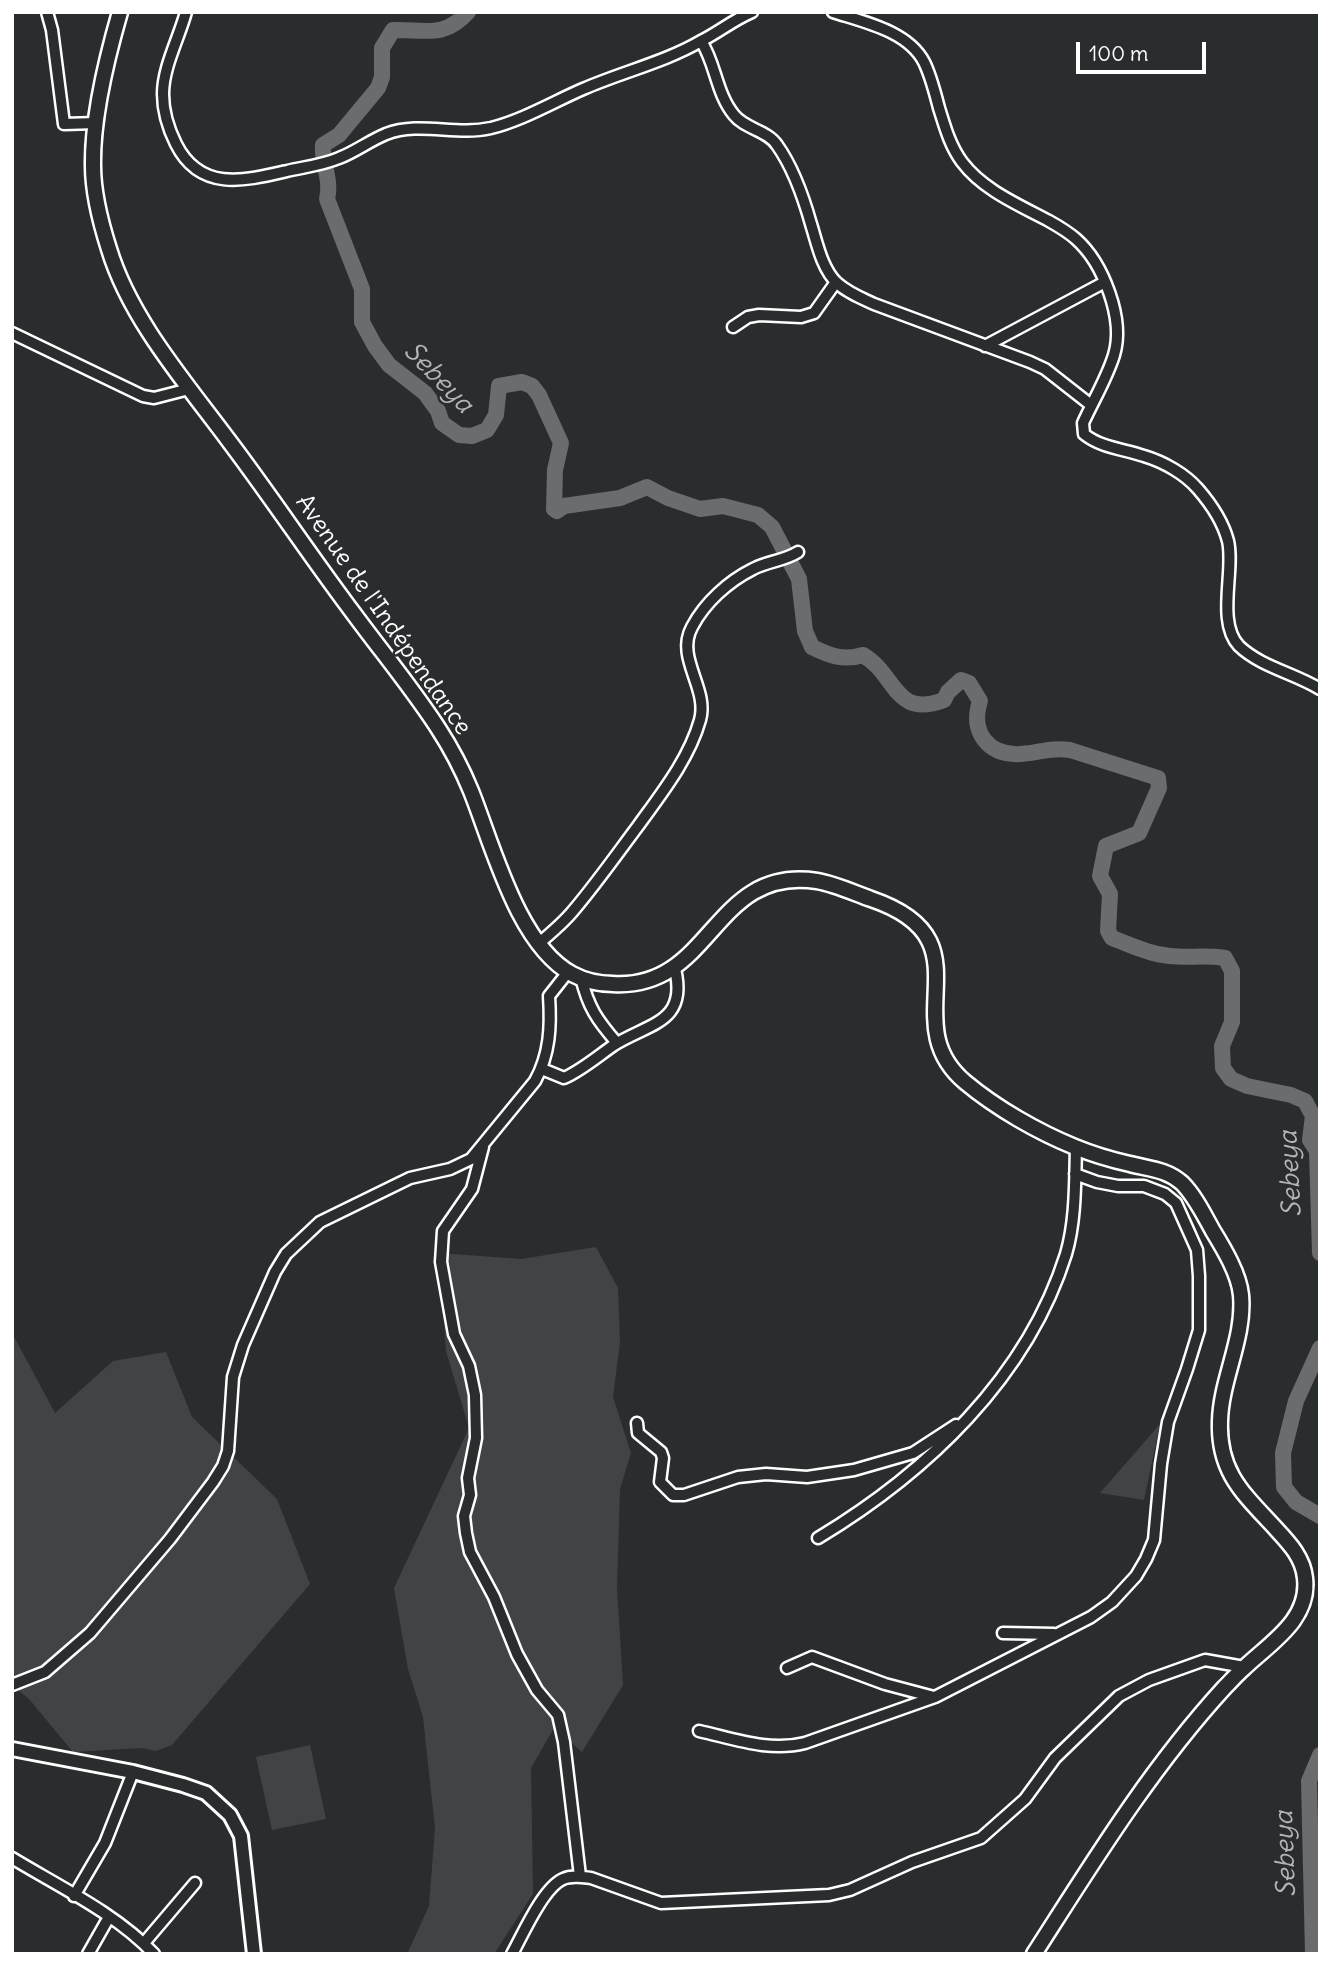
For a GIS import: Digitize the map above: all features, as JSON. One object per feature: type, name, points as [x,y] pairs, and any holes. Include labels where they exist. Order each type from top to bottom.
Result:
[{"type":"highway","name":"Avenue de l'Indépendance","points":[[120,12],[96,123],[92,168],[110,253],[126,292],[189,389],[265,489],[357,619],[412,688],[444,736],[464,775],[498,864],[524,920],[538,944],[574,975]]},
{"type":"highway","points":[[574,975],[598,984],[631,985],[649,982],[675,969],[750,892],[774,882],[818,881],[889,905],[910,918],[932,942],[937,983],[934,1030],[944,1059],[959,1077],[1042,1131],[1076,1147],[1131,1165],[1163,1171],[1179,1181],[1193,1196],[1217,1237],[1241,1290],[1234,1347],[1221,1399],[1220,1437],[1223,1459],[1232,1478],[1292,1546],[1304,1570],[1306,1584],[1302,1603],[1283,1634],[1244,1667],[1165,1757],[1034,1954]]},
{"type":"main road","points":[[12,1749],[133,1772],[183,1784],[206,1793],[230,1815],[241,1836],[254,1954]]},
{"type":"street","points":[[47,12],[52,30],[64,124],[96,123]]},
{"type":"street","points":[[186,12],[163,93],[167,127],[187,161],[207,177],[232,180],[338,159],[386,134],[414,127],[454,131],[490,128],[532,113],[701,41],[752,12]]},
{"type":"street","points":[[833,12],[880,28],[913,47],[923,61],[950,143],[961,161],[973,174],[1002,195],[1077,239],[1096,263],[1112,301],[1117,331],[1114,355],[1083,423],[1084,434],[1104,445],[1166,465],[1190,480],[1216,513],[1228,541],[1230,560],[1227,610],[1237,644],[1258,660],[1320,689]]},
{"type":"street","points":[[701,41],[711,57],[731,112],[741,124],[767,136],[777,144],[797,185],[821,254],[836,282],[852,294],[874,304],[1045,369],[1091,405]]},
{"type":"street","points":[[733,327],[748,317],[759,315],[801,317],[814,313],[836,282]]},
{"type":"street","points":[[985,346],[1105,282]]},
{"type":"street","points":[[12,332],[143,396],[154,398],[189,389]]},
{"type":"street","points":[[538,944],[572,913],[647,814],[683,757],[701,719],[701,700],[686,646],[691,628],[711,599],[724,588],[753,569],[792,556]]},
{"type":"street","points":[[541,1069],[564,1078],[617,1043],[663,1020],[673,1010],[677,998],[675,969]]},
{"type":"street","points":[[12,1685],[45,1672],[90,1633],[170,1539],[213,1482],[228,1451],[233,1377],[243,1345],[275,1272],[286,1254],[320,1222],[410,1178],[458,1166],[471,1159],[535,1081],[551,1034],[549,996],[574,975],[600,1024],[617,1043]]},
{"type":"street","points":[[483,1146],[472,1189],[443,1231],[441,1262],[454,1334],[469,1366],[475,1395],[476,1438],[468,1478],[470,1494],[464,1516],[466,1533],[470,1552],[494,1597],[517,1654],[537,1690],[558,1715],[564,1742],[580,1876]]},
{"type":"street","points":[[817,1538],[889,1491],[941,1446],[974,1413],[1012,1361],[1040,1315],[1066,1252],[1072,1222],[1076,1147]]},
{"type":"street","points":[[699,1731],[766,1747],[787,1748],[935,1697],[1091,1617],[1112,1602],[1136,1576],[1154,1540],[1168,1422],[1199,1330],[1196,1250],[1176,1203],[1165,1194],[1144,1186],[1097,1182],[1075,1174]]},
{"type":"street","points":[[637,1423],[638,1433],[661,1452],[663,1458],[660,1482],[673,1495],[684,1495],[738,1477],[766,1474],[807,1477],[854,1471],[913,1453],[974,1413]]},
{"type":"street","points":[[1003,1633],[1054,1634]]},
{"type":"street","points":[[787,1668],[812,1657],[885,1684],[935,1697]]},
{"type":"street","points":[[512,1954],[552,1887],[564,1879],[580,1876],[661,1903],[829,1895],[850,1890],[912,1862],[981,1838],[1025,1799],[1055,1759],[1119,1696],[1149,1680],[1205,1660],[1244,1667]]},
{"type":"street","points":[[74,1896],[105,1843],[133,1772]]},
{"type":"street","points":[[12,1858],[109,1917],[144,1943],[154,1954]]},
{"type":"street","points":[[144,1943],[195,1883]]},
{"type":"street","points":[[88,1954],[109,1917]]},
{"type":"shaded area","points":[[596,1247],[618,1288],[620,1342],[613,1397],[631,1453],[620,1489],[617,1588],[623,1685],[582,1752],[554,1728],[531,1768],[533,1894],[494,1954],[407,1954],[429,1906],[435,1828],[423,1717],[408,1669],[394,1588],[469,1428],[446,1351],[439,1253],[521,1259]]},
{"type":"shaded area","points":[[12,1333],[55,1413],[113,1361],[166,1352],[192,1417],[277,1499],[310,1584],[172,1745],[156,1751],[142,1748],[73,1752],[29,1699],[12,1685]]},
{"type":"shaded area","points":[[1160,1424],[1144,1500],[1100,1493]]},
{"type":"shaded area","points":[[310,1745],[326,1819],[272,1830],[256,1757]]},
{"type":"waterway","name":"Sebeya","points":[[468,12],[451,26],[442,29],[393,30],[382,48],[382,77],[378,88],[339,135],[323,145],[327,199],[362,289],[362,322],[375,346],[389,365],[425,393],[438,411],[442,423],[459,435],[472,436],[487,430],[496,415],[499,386],[522,382],[532,386],[539,395],[561,443],[555,470],[554,509],[557,511],[564,506],[620,498],[647,487],[668,498],[700,509],[723,506],[758,515],[772,527],[799,579],[805,631],[812,647],[837,657],[863,655],[874,663],[905,699],[915,704],[944,700],[948,692],[961,680],[969,683],[980,701],[980,732],[984,740],[999,751],[1021,754],[1070,750],[1158,778],[1159,788],[1139,833],[1106,846],[1100,876],[1110,894],[1108,931],[1112,938],[1155,953],[1177,957],[1225,958],[1232,971],[1232,1022],[1222,1046],[1223,1068],[1231,1079],[1247,1086],[1291,1095],[1305,1101],[1313,1116],[1310,1140],[1317,1151],[1320,1253]]},
{"type":"waterway","name":"Sebeya","points":[[1320,1348],[1296,1401],[1283,1453],[1284,1487],[1296,1502],[1320,1516]]},
{"type":"waterway","name":"Sebeya","points":[[1313,1954],[1309,1781],[1320,1755]]}]
